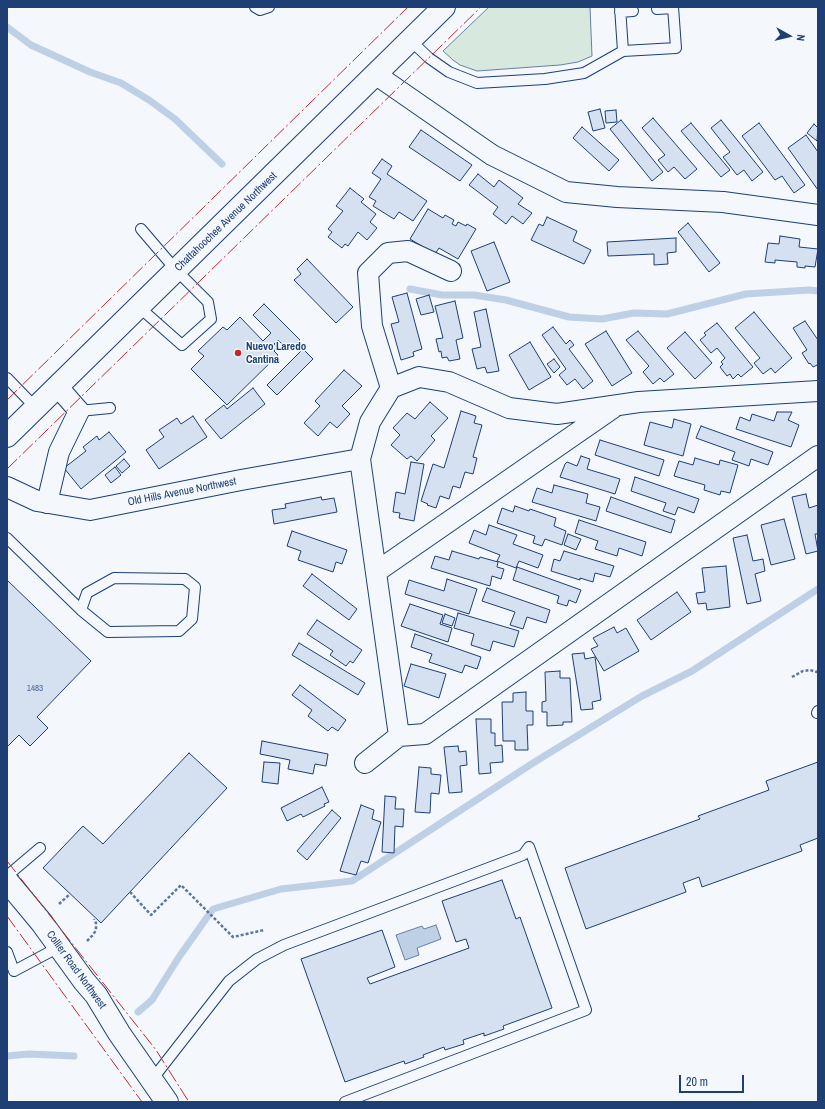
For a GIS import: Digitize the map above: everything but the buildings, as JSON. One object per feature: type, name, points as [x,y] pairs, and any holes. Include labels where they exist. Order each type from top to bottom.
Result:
[{"type":"street","name":"Chattahoochee Avenue Northwest","points":[[7,436],[438,11]]},
{"type":"street","points":[[375,74],[492,155],[566,192],[616,197],[723,202],[818,215]]},
{"type":"street","points":[[391,388],[372,326],[368,274],[388,253],[408,251],[452,272]]},
{"type":"street","points":[[399,736],[360,459],[370,422],[391,388],[419,377],[449,382],[509,408],[557,414],[639,402],[818,391]]},
{"type":"street","points":[[47,503],[59,452],[79,412],[57,386]]},
{"type":"street","points":[[376,572],[617,405]]},
{"type":"street","points":[[365,763],[399,736],[425,734],[818,456]]},
{"type":"street","name":"Old Hills Avenue Northwest","points":[[8,489],[37,501],[90,510],[241,480],[360,459]]},
{"type":"street","name":"Collier Road Northwest","points":[[7,881],[42,923],[84,981],[96,995],[119,1033],[167,1102]]},
{"type":"lane","points":[[255,7],[260,10],[269,7]]},
{"type":"lane","points":[[410,40],[429,58],[449,72],[477,83],[545,79],[584,73],[623,51],[676,48],[673,8],[657,9]]},
{"type":"lane","points":[[623,51],[620,9],[633,11]]},
{"type":"lane","points":[[139,307],[182,345],[212,319],[208,302],[176,270],[141,229]]},
{"type":"lane","points":[[7,378],[36,408]]},
{"type":"lane","points":[[79,412],[110,408]]},
{"type":"lane","points":[[7,538],[81,610],[108,632],[179,631],[192,619],[195,587],[184,579],[114,578],[87,593],[81,610]]},
{"type":"lane","points":[[151,1081],[229,981],[257,959],[284,945],[523,855],[529,847],[586,1010],[345,1102]]},
{"type":"lane","points":[[7,876],[40,848]]},
{"type":"lane","points":[[7,952],[14,971],[59,947]]},
{"type":"path","points":[[792,677],[803,671],[810,670],[818,672]]},
{"type":"path","points":[[130,892],[152,915],[181,885],[232,937],[264,930]]},
{"type":"path","points":[[59,904],[70,894]]},
{"type":"path","points":[[87,941],[94,935],[96,930],[96,923],[94,919]]},
{"type":"shaded area","points":[[489,7],[590,7],[592,56],[578,62],[560,65],[477,71],[460,65],[443,51]]},
{"type":"water","points":[[436,925],[441,939],[417,948],[419,955],[405,960],[396,935],[422,926],[424,929]]},
{"type":"waterway","points":[[7,27],[31,45],[90,72],[121,83],[149,100],[175,119],[222,164]]},
{"type":"waterway","points":[[410,289],[442,295],[474,295],[506,300],[569,317],[602,319],[634,313],[667,314],[746,294],[809,290],[818,291]]},
{"type":"waterway","points":[[138,1012],[152,1000],[179,957],[213,909],[281,889],[352,881],[533,763],[642,696],[692,671],[818,589]]},
{"type":"waterway","points":[[7,1056],[29,1054],[74,1056]]},
{"type":"power","points":[[7,400],[408,7]]},
{"type":"power","points":[[7,469],[481,7]]},
{"type":"power","points":[[7,861],[156,1050],[189,1102]]},
{"type":"power","points":[[7,916],[142,1102]]},
{"type":"place","name":"Nuevo Laredo Cantina","points":[[238,353]]}]
